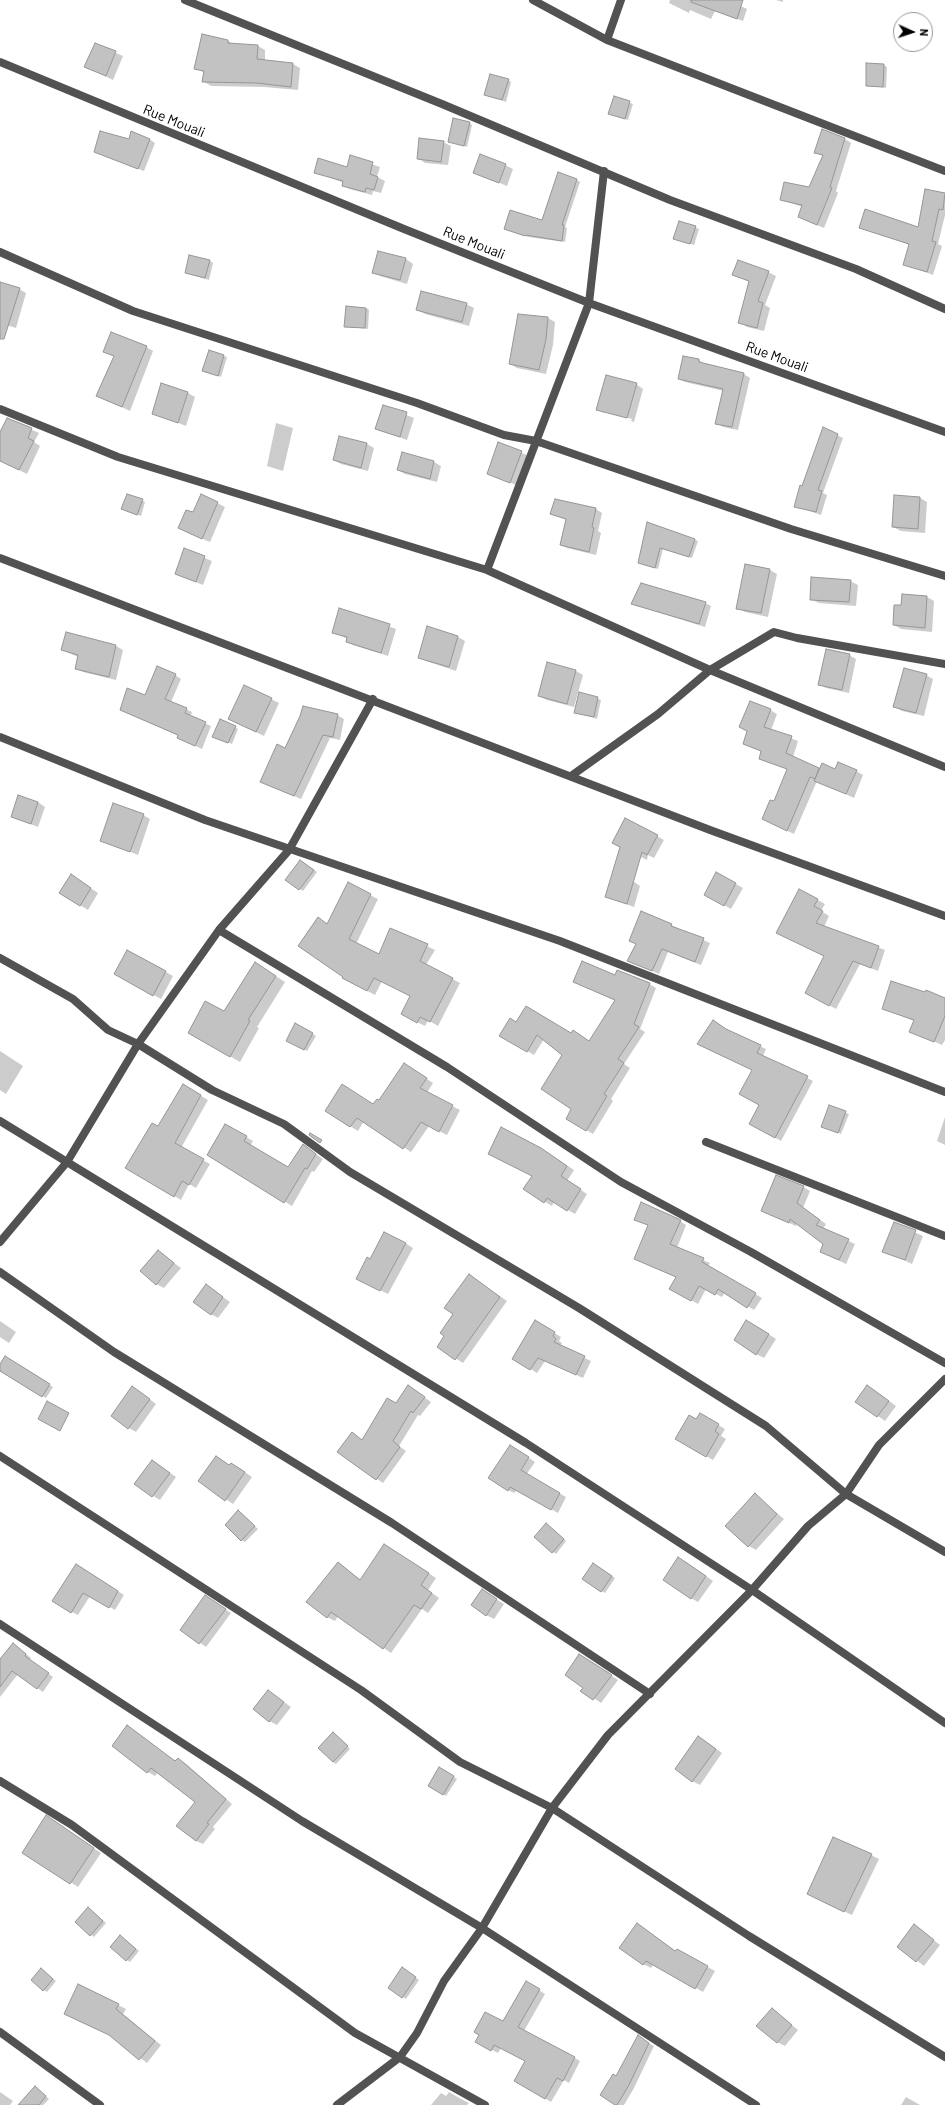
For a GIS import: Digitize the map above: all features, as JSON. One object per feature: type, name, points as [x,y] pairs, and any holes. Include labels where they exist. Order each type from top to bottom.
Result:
[{"type":"street","points":[[185,0],[670,200],[856,269],[945,309]]},
{"type":"street","points":[[533,0],[607,40],[945,171]]},
{"type":"street","points":[[607,40],[621,0]]},
{"type":"street","name":"Rue Mouali","points":[[0,62],[404,230],[589,303],[945,432]]},
{"type":"street","points":[[487,570],[589,303],[604,172]]},
{"type":"street","points":[[0,252],[133,311],[410,401],[504,435],[536,441],[791,529],[945,576]]},
{"type":"street","points":[[0,408],[118,457],[487,570],[710,670],[945,767]]},
{"type":"street","points":[[0,558],[176,627],[374,699],[710,830],[945,916]]},
{"type":"street","points":[[571,776],[658,714],[710,670],[774,632],[797,638],[945,664]]},
{"type":"street","points":[[0,1242],[67,1162],[138,1044],[219,930],[289,850],[374,699]]},
{"type":"street","points":[[0,737],[205,820],[289,850],[560,941],[945,1092]]},
{"type":"street","points":[[219,930],[447,1067],[621,1182],[751,1252],[945,1363]]},
{"type":"street","points":[[0,958],[73,999],[108,1030],[138,1044],[212,1090],[284,1124],[350,1172],[579,1308],[766,1426],[846,1494],[945,1552]]},
{"type":"street","points":[[0,1121],[526,1443],[752,1590],[945,1723]]},
{"type":"street","points":[[706,1142],[945,1236]]},
{"type":"street","points":[[0,1272],[114,1352],[392,1523],[650,1694]]},
{"type":"street","points":[[337,2105],[400,2057],[417,2033],[444,1981],[482,1928],[552,1808],[608,1735],[752,1590],[808,1526],[846,1494],[879,1445],[945,1379]]},
{"type":"street","points":[[0,1456],[361,1690],[460,1762],[552,1808],[749,1936],[945,2057]]},
{"type":"street","points":[[0,1624],[302,1821],[482,1928],[756,2105]]},
{"type":"street","points":[[0,1781],[72,1825],[354,2033],[485,2105]]},
{"type":"street","points":[[0,2032],[100,2105]]},
{"type":"building","points":[[691,0],[743,0],[737,19],[691,2]]},
{"type":"building","points":[[202,34],[228,40],[228,43],[258,45],[257,59],[293,63],[291,87],[256,83],[202,82],[204,71],[194,69]]},
{"type":"building","points":[[95,43],[116,51],[106,76],[84,67]]},
{"type":"building","points":[[866,63],[884,64],[883,87],[866,86]]},
{"type":"building","points":[[490,74],[509,79],[502,100],[484,95]]},
{"type":"building","points":[[614,96],[630,101],[625,119],[608,114]]},
{"type":"building","points":[[453,118],[470,122],[464,146],[448,142]]},
{"type":"building","points":[[822,129],[845,138],[830,187],[832,188],[817,225],[798,217],[802,205],[780,200],[784,182],[809,187],[823,155],[814,153]]},
{"type":"building","points":[[100,131],[129,139],[131,131],[150,139],[138,169],[94,152]]},
{"type":"building","points":[[419,138],[444,141],[441,162],[417,159]]},
{"type":"building","points":[[480,154],[506,164],[499,183],[473,173]]},
{"type":"building","points":[[350,155],[373,162],[370,174],[378,177],[374,190],[366,188],[365,192],[342,186],[343,181],[314,173],[318,158],[347,167]]},
{"type":"building","points":[[558,172],[577,179],[562,225],[564,225],[562,241],[525,236],[504,229],[510,210],[542,220]]},
{"type":"building","points":[[925,189],[945,193],[943,210],[939,209],[932,241],[936,242],[927,272],[903,265],[909,244],[859,228],[865,209],[918,227]]},
{"type":"building","points":[[679,221],[696,226],[690,244],[673,239]]},
{"type":"building","points":[[378,251],[406,258],[400,280],[372,273]]},
{"type":"building","points":[[189,255],[210,260],[205,278],[185,273]]},
{"type":"building","points":[[738,260],[769,271],[758,301],[763,303],[757,328],[738,323],[749,281],[732,275]]},
{"type":"building","points":[[0,282],[20,288],[4,339],[0,339]]},
{"type":"building","points":[[421,291],[467,303],[462,322],[416,310]]},
{"type":"building","points":[[346,306],[366,308],[365,328],[344,327]]},
{"type":"building","points":[[518,314],[548,317],[546,339],[539,370],[509,364]]},
{"type":"building","points":[[111,332],[147,346],[122,407],[96,396],[114,356],[103,352]]},
{"type":"building","points":[[209,350],[224,355],[218,376],[202,371]]},
{"type":"building","points":[[683,356],[699,359],[699,362],[744,373],[732,427],[715,424],[723,389],[678,379]]},
{"type":"building","points":[[606,375],[637,383],[627,418],[596,410]]},
{"type":"building","points":[[161,383],[188,392],[178,423],[152,414]]},
{"type":"building","points":[[383,405],[407,412],[400,437],[375,429]]},
{"type":"building","points":[[7,418],[32,428],[28,438],[34,441],[19,470],[0,461],[0,432]]},
{"type":"building","points":[[823,427],[838,434],[818,490],[822,491],[816,512],[794,507],[800,485],[802,486]]},
{"type":"building","points":[[339,436],[367,443],[361,468],[333,460]]},
{"type":"building","points":[[498,442],[522,451],[510,483],[487,474]]},
{"type":"building","points":[[402,452],[434,461],[430,479],[397,470]]},
{"type":"building","points":[[127,494],[143,499],[137,515],[121,509]]},
{"type":"building","points":[[201,494],[218,502],[202,539],[178,528],[186,510],[193,512]]},
{"type":"building","points":[[894,495],[920,497],[918,529],[892,527]]},
{"type":"building","points":[[555,499],[596,508],[589,552],[560,545],[566,519],[550,514]]},
{"type":"building","points":[[647,522],[695,539],[689,557],[660,548],[655,568],[638,563]]},
{"type":"building","points":[[184,548],[205,556],[196,582],[175,574]]},
{"type":"building","points":[[745,564],[770,569],[761,613],[736,609]]},
{"type":"building","points":[[811,577],[851,580],[849,602],[810,600]]},
{"type":"building","points":[[641,583],[706,602],[699,624],[631,604]]},
{"type":"building","points":[[902,594],[927,596],[925,628],[893,625],[894,605],[901,605]]},
{"type":"building","points":[[339,608],[390,624],[381,653],[346,642],[347,637],[332,633]]},
{"type":"building","points":[[427,626],[458,636],[449,667],[418,658]]},
{"type":"building","points":[[66,632],[116,645],[109,677],[75,669],[78,655],[61,650]]},
{"type":"building","points":[[826,649],[850,654],[842,690],[818,685]]},
{"type":"building","points":[[547,662],[576,670],[567,704],[538,696]]},
{"type":"building","points":[[157,666],[176,674],[165,699],[187,708],[185,713],[206,722],[195,746],[177,738],[178,735],[120,710],[127,688],[145,695]]},
{"type":"building","points":[[904,668],[927,674],[916,713],[893,707]]},
{"type":"building","points":[[244,685],[272,698],[256,732],[228,719]]},
{"type":"building","points":[[579,692],[598,697],[594,717],[574,713]]},
{"type":"building","points":[[750,701],[771,709],[764,727],[792,736],[786,753],[819,768],[815,779],[810,777],[787,831],[762,819],[770,800],[774,801],[787,769],[759,759],[761,751],[743,744],[747,731],[739,727]]},
{"type":"building","points":[[303,706],[338,714],[333,737],[323,735],[294,796],[260,782],[277,744],[285,748]]},
{"type":"building","points":[[220,719],[236,726],[228,743],[212,737]]},
{"type":"building","points":[[838,762],[857,770],[846,794],[814,781],[822,763],[835,769]]},
{"type":"building","points":[[18,795],[38,802],[31,824],[11,817]]},
{"type":"building","points":[[113,803],[144,814],[130,852],[100,841]]},
{"type":"building","points":[[625,818],[658,835],[647,855],[642,852],[627,904],[605,897],[620,847],[612,843]]},
{"type":"building","points":[[300,860],[314,870],[299,890],[285,880]]},
{"type":"building","points":[[716,872],[736,883],[724,906],[704,895]]},
{"type":"building","points":[[71,874],[91,888],[80,906],[59,893]]},
{"type":"building","points":[[348,882],[371,894],[349,939],[379,954],[390,928],[428,944],[420,961],[453,978],[430,1022],[420,1017],[417,1023],[401,1014],[410,996],[374,978],[367,991],[342,978],[343,977],[298,946],[318,917],[327,924]]},
{"type":"building","points":[[799,889],[818,899],[814,906],[823,911],[816,923],[879,946],[871,968],[853,961],[829,1006],[805,993],[824,956],[776,933]]},
{"type":"building","points":[[641,911],[672,924],[671,926],[704,938],[695,962],[662,949],[652,971],[627,961],[636,944],[629,941]]},
{"type":"building","points":[[127,950],[166,971],[153,996],[114,974]]},
{"type":"building","points":[[582,961],[615,975],[617,970],[650,983],[634,1024],[639,1027],[618,1059],[624,1063],[604,1094],[607,1096],[586,1131],[566,1119],[571,1109],[541,1089],[562,1055],[537,1035],[527,1052],[499,1036],[510,1018],[516,1022],[526,1006],[571,1033],[573,1030],[589,1041],[615,1000],[573,982]]},
{"type":"building","points":[[255,962],[276,976],[248,1020],[250,1021],[230,1057],[188,1033],[205,1001],[224,1011]]},
{"type":"building","points":[[891,981],[925,992],[926,990],[945,998],[945,1016],[934,1042],[909,1032],[914,1020],[882,1009]]},
{"type":"building","points":[[713,1020],[726,1029],[761,1045],[757,1053],[808,1076],[775,1138],[749,1124],[759,1105],[739,1094],[752,1070],[697,1044]]},
{"type":"building","points":[[295,1023],[313,1033],[304,1050],[286,1041]]},
{"type":"building","points":[[404,1063],[427,1078],[420,1088],[453,1105],[439,1132],[421,1122],[403,1149],[357,1118],[350,1127],[325,1111],[342,1084],[373,1104],[377,1099],[379,1100]]},
{"type":"building","points":[[183,1084],[201,1095],[175,1143],[204,1159],[189,1185],[182,1181],[174,1197],[125,1168],[152,1123],[158,1126]]},
{"type":"building","points":[[829,1105],[846,1111],[838,1133],[821,1127]]},
{"type":"building","points":[[225,1124],[247,1136],[244,1141],[288,1167],[303,1144],[316,1154],[307,1169],[305,1168],[284,1203],[207,1155]]},
{"type":"building","points":[[501,1127],[541,1148],[567,1166],[561,1176],[581,1189],[567,1211],[547,1198],[544,1203],[523,1189],[532,1176],[488,1154]]},
{"type":"building","points":[[310,1133],[322,1140],[320,1143],[309,1135]]},
{"type":"building","points":[[776,1175],[804,1186],[797,1203],[820,1220],[816,1225],[849,1239],[839,1260],[820,1252],[823,1244],[790,1219],[789,1223],[761,1211]]},
{"type":"building","points":[[641,1202],[681,1220],[670,1244],[704,1258],[702,1262],[756,1293],[747,1308],[718,1289],[715,1295],[699,1286],[691,1301],[669,1289],[676,1277],[634,1259],[648,1225],[634,1220]]},
{"type":"building","points":[[894,1222],[916,1230],[905,1260],[882,1252]]},
{"type":"building","points":[[384,1232],[406,1243],[380,1291],[356,1279],[367,1257],[370,1259]]},
{"type":"building","points":[[158,1250],[174,1263],[156,1285],[140,1271]]},
{"type":"building","points":[[469,1274],[500,1297],[455,1360],[437,1347],[444,1336],[440,1333],[453,1314],[444,1308]]},
{"type":"building","points":[[206,1284],[223,1297],[211,1315],[193,1302]]},
{"type":"building","points":[[535,1320],[555,1332],[553,1336],[556,1339],[554,1342],[585,1356],[576,1375],[538,1358],[530,1370],[512,1359]]},
{"type":"building","points":[[746,1320],[769,1334],[756,1355],[734,1340]]},
{"type":"building","points":[[5,1356],[50,1384],[42,1397],[0,1371],[0,1364]]},
{"type":"building","points":[[408,1385],[425,1397],[413,1413],[411,1411],[393,1441],[400,1447],[376,1480],[337,1452],[352,1432],[362,1440],[387,1398],[396,1403]]},
{"type":"building","points":[[867,1385],[889,1401],[877,1417],[855,1402]]},
{"type":"building","points":[[132,1386],[150,1399],[128,1429],[111,1416]]},
{"type":"building","points":[[47,1401],[69,1413],[60,1431],[38,1419]]},
{"type":"building","points":[[700,1413],[719,1424],[715,1431],[719,1434],[706,1457],[675,1439],[689,1415],[696,1419]]},
{"type":"building","points":[[510,1445],[529,1457],[521,1470],[560,1493],[551,1510],[510,1487],[508,1491],[488,1478]]},
{"type":"building","points":[[216,1456],[229,1465],[231,1463],[245,1472],[225,1501],[198,1481]]},
{"type":"building","points":[[152,1460],[170,1473],[152,1497],[134,1484]]},
{"type":"building","points":[[755,1493],[777,1514],[748,1547],[725,1526]]},
{"type":"building","points":[[238,1510],[255,1526],[241,1541],[225,1525]]},
{"type":"building","points":[[546,1523],[564,1539],[552,1553],[534,1537]]},
{"type":"building","points":[[384,1544],[429,1573],[421,1585],[432,1593],[421,1609],[414,1605],[383,1649],[331,1612],[327,1618],[306,1602],[338,1562],[360,1580]]},
{"type":"building","points":[[678,1557],[706,1576],[691,1599],[663,1580]]},
{"type":"building","points":[[593,1563],[612,1576],[601,1592],[582,1579]]},
{"type":"building","points":[[76,1564],[118,1591],[109,1608],[83,1593],[71,1613],[52,1601]]},
{"type":"building","points":[[482,1589],[497,1599],[486,1616],[471,1605]]},
{"type":"building","points":[[205,1595],[226,1609],[199,1644],[180,1630]]},
{"type":"building","points":[[13,1643],[26,1654],[25,1656],[49,1673],[37,1689],[12,1671],[0,1687],[0,1659]]},
{"type":"building","points":[[579,1654],[612,1675],[593,1700],[580,1691],[583,1688],[565,1675]]},
{"type":"building","points":[[268,1690],[284,1702],[269,1722],[253,1709]]},
{"type":"building","points":[[127,1725],[175,1761],[178,1758],[226,1799],[207,1823],[209,1824],[196,1841],[176,1826],[195,1802],[151,1768],[147,1773],[112,1746]]},
{"type":"building","points":[[333,1732],[348,1746],[333,1762],[318,1748]]},
{"type":"building","points":[[698,1736],[716,1749],[692,1782],[675,1769]]},
{"type":"building","points":[[439,1767],[454,1776],[443,1795],[428,1786]]},
{"type":"building","points":[[46,1815],[94,1848],[70,1884],[22,1853]]},
{"type":"building","points":[[833,1837],[872,1854],[844,1912],[807,1894]]},
{"type":"building","points":[[88,1907],[103,1921],[90,1936],[75,1922]]},
{"type":"building","points":[[637,1923],[675,1951],[677,1949],[708,1966],[695,1989],[646,1961],[643,1965],[619,1948]]},
{"type":"building","points":[[914,1924],[934,1940],[916,1962],[897,1947]]},
{"type":"building","points":[[120,1935],[136,1949],[126,1961],[110,1947]]},
{"type":"building","points":[[402,1967],[416,1977],[402,1998],[388,1988]]},
{"type":"building","points":[[41,1968],[53,1979],[43,1991],[31,1980]]},
{"type":"building","points":[[526,1981],[540,1989],[518,2027],[575,2057],[563,2081],[557,2078],[545,2099],[514,2081],[525,2061],[494,2045],[491,2051],[475,2042],[479,2035],[474,2032],[485,2012],[503,2021]]},
{"type":"building","points":[[78,1984],[119,2004],[116,2009],[155,2041],[139,2060],[109,2035],[64,2014]]},
{"type":"building","points":[[772,2008],[792,2025],[777,2043],[756,2026]]},
{"type":"building","points":[[638,2035],[649,2043],[629,2085],[617,2105],[615,2105],[600,2095],[613,2074],[616,2076]]},
{"type":"building","points":[[35,2086],[46,2096],[39,2105],[18,2105]]}]
